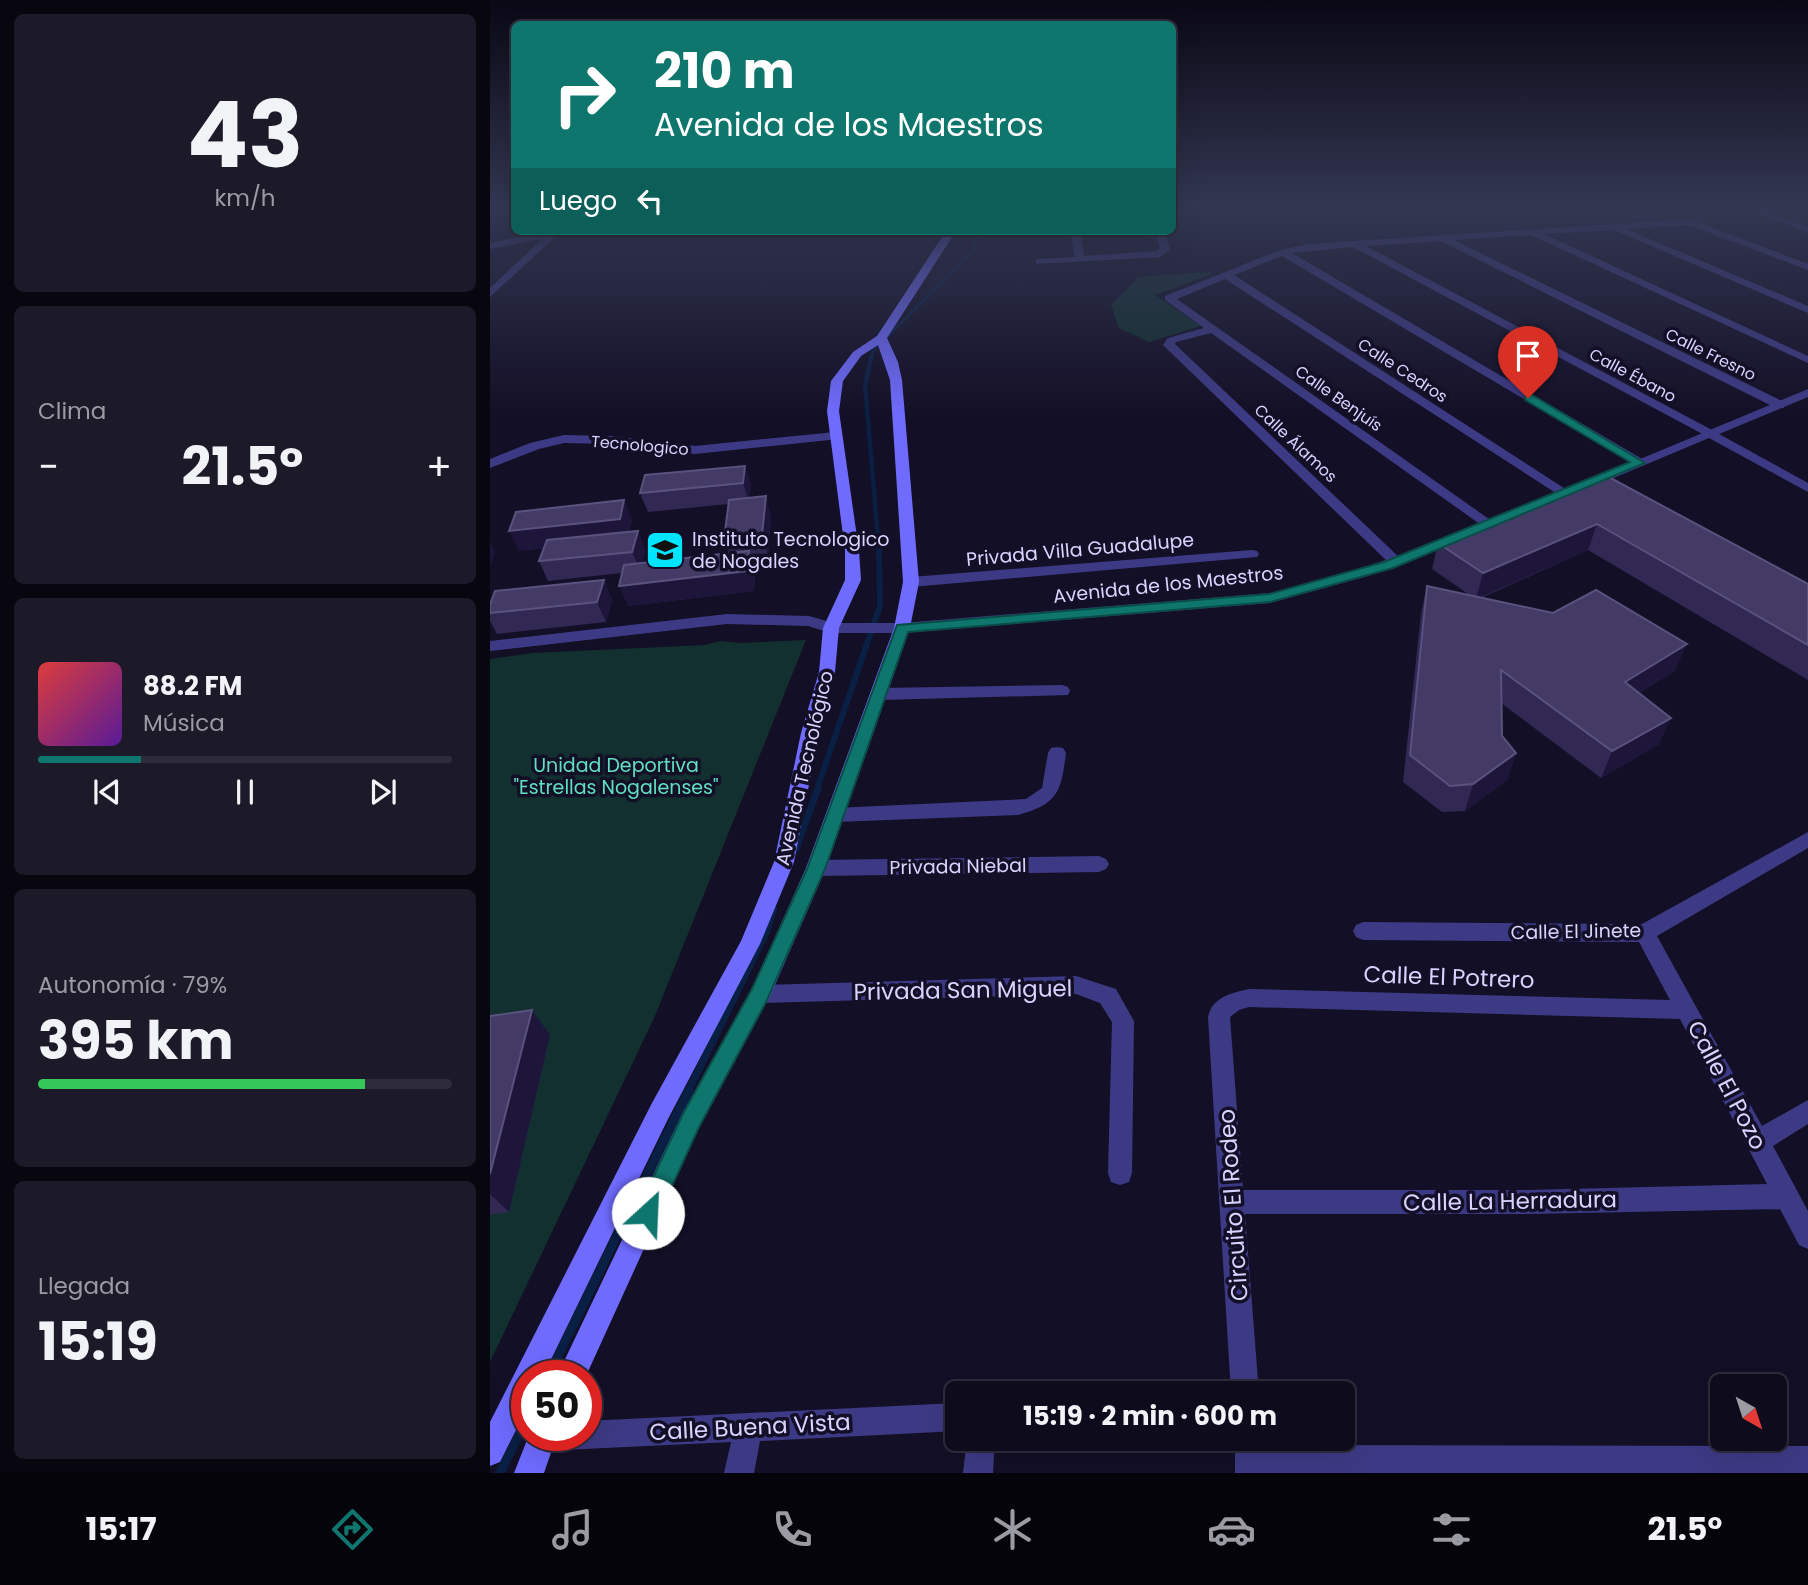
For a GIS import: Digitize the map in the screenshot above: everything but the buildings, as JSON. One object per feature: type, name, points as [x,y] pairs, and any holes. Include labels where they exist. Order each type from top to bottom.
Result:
[{"type":"main road","points":[[842,371],[857,354],[881,338],[920,278]]},
{"type":"main road","name":"Avenida Tecnológico","points":[[578,1360],[691,1120],[760,994],[816,869],[880,694],[911,582],[881,360],[881,338]]},
{"type":"main road","points":[[842,371],[881,360]]},
{"type":"main road","name":"Avenida Tecnológico","points":[[536,1360],[660,1111],[750,944],[784,862],[810,733],[852,580],[853,566],[833,411],[837,381],[842,371]]},
{"type":"main road","name":"Avenida Tecnológico","points":[[490,1452],[511,1409]]},
{"type":"main road","points":[[529,1473],[537,1451]]},
{"type":"street","points":[[490,294],[506,278]]},
{"type":"street","name":"Calle Benjuís","points":[[1219,278],[1169,298],[1495,522]]},
{"type":"street","name":"Calle Cedros","points":[[1230,278],[1556,496],[1639,463]]},
{"type":"street","points":[[1326,278],[1639,463],[1808,393]]},
{"type":"street","name":"Calle Ébano","points":[[1418,278],[1808,488]]},
{"type":"street","name":"Calle Fresno","points":[[1522,278],[1780,405]]},
{"type":"street","points":[[1630,278],[1808,360]]},
{"type":"street","points":[[1733,278],[1808,310]]},
{"type":"street","name":"Calle Álamos","points":[[1213,329],[1172,340],[1169,345],[1396,562]]},
{"type":"street","name":"Tecnologico","points":[[490,464],[535,446],[564,439],[612,440],[695,450],[835,436]]},
{"type":"street","name":"Avenida de los Maestros","points":[[838,628],[898,628],[1270,598],[1396,562],[1495,522]]},
{"type":"street","name":"Privada Villa Guadalupe","points":[[911,582],[1252,554]]},
{"type":"street","points":[[490,646],[727,619],[808,621],[838,628]]},
{"type":"street","points":[[880,694],[1062,691]]},
{"type":"street","points":[[835,815],[1018,808],[1033,805],[1046,799],[1052,790],[1057,754]]},
{"type":"street","name":"Calle El Jinete","points":[[1363,931],[1645,933],[1808,839]]},
{"type":"street","name":"Privada Niebal","points":[[816,869],[1100,864]]},
{"type":"street","name":"Calle El Pozo","points":[[1645,933],[1808,1236]]},
{"type":"street","name":"Privada San Miguel","points":[[760,994],[1076,985],[1108,996],[1123,1020],[1120,1173]]},
{"type":"street","name":"Calle El Potrero","points":[[1219,1017],[1224,1006],[1249,999],[1686,1010]]},
{"type":"street","name":"Circuito El Rodeo","points":[[1219,1017],[1244,1381]]},
{"type":"street","points":[[1758,1142],[1808,1111]]},
{"type":"street","name":"Calle La Herradura","points":[[1233,1202],[1528,1202],[1786,1196]]},
{"type":"street","name":"Calle Buena Vista","points":[[602,1433],[945,1418]]},
{"type":"street","points":[[739,1473],[749,1427]]},
{"type":"street","points":[[978,1473],[980,1451]]},
{"type":"street","points":[[1250,1457],[1808,1461]]},
{"type":"green space","points":[[1137,278],[1203,278],[1155,295],[1201,326],[1149,342],[1119,328],[1111,305]]},
{"type":"green space","name":"Unidad Deportiva \"Estrellas Nogalenses\"","points":[[806,640],[655,1016],[490,1362],[490,659],[532,653],[705,645],[721,641],[741,643]]},
{"type":"waterway","points":[[871,360],[873,351],[946,278]]},
{"type":"waterway","points":[[871,358],[865,385],[879,550]]},
{"type":"waterway","points":[[817,789],[880,606],[879,548]]},
{"type":"waterway","points":[[796,849],[818,788]]},
{"type":"waterway","points":[[688,1092],[766,933],[774,909]]},
{"type":"waterway","points":[[556,1360],[689,1090]]},
{"type":"waterway","points":[[500,1473],[511,1451]]},
{"type":"place","name":"Instituto Tecnologico de Nogales","points":[[665,550]]},
{"type":"route","points":[[648,1213],[691,1120],[760,994],[816,869],[902,628],[1270,598],[1388,565],[1639,463],[1528,398]]}]
